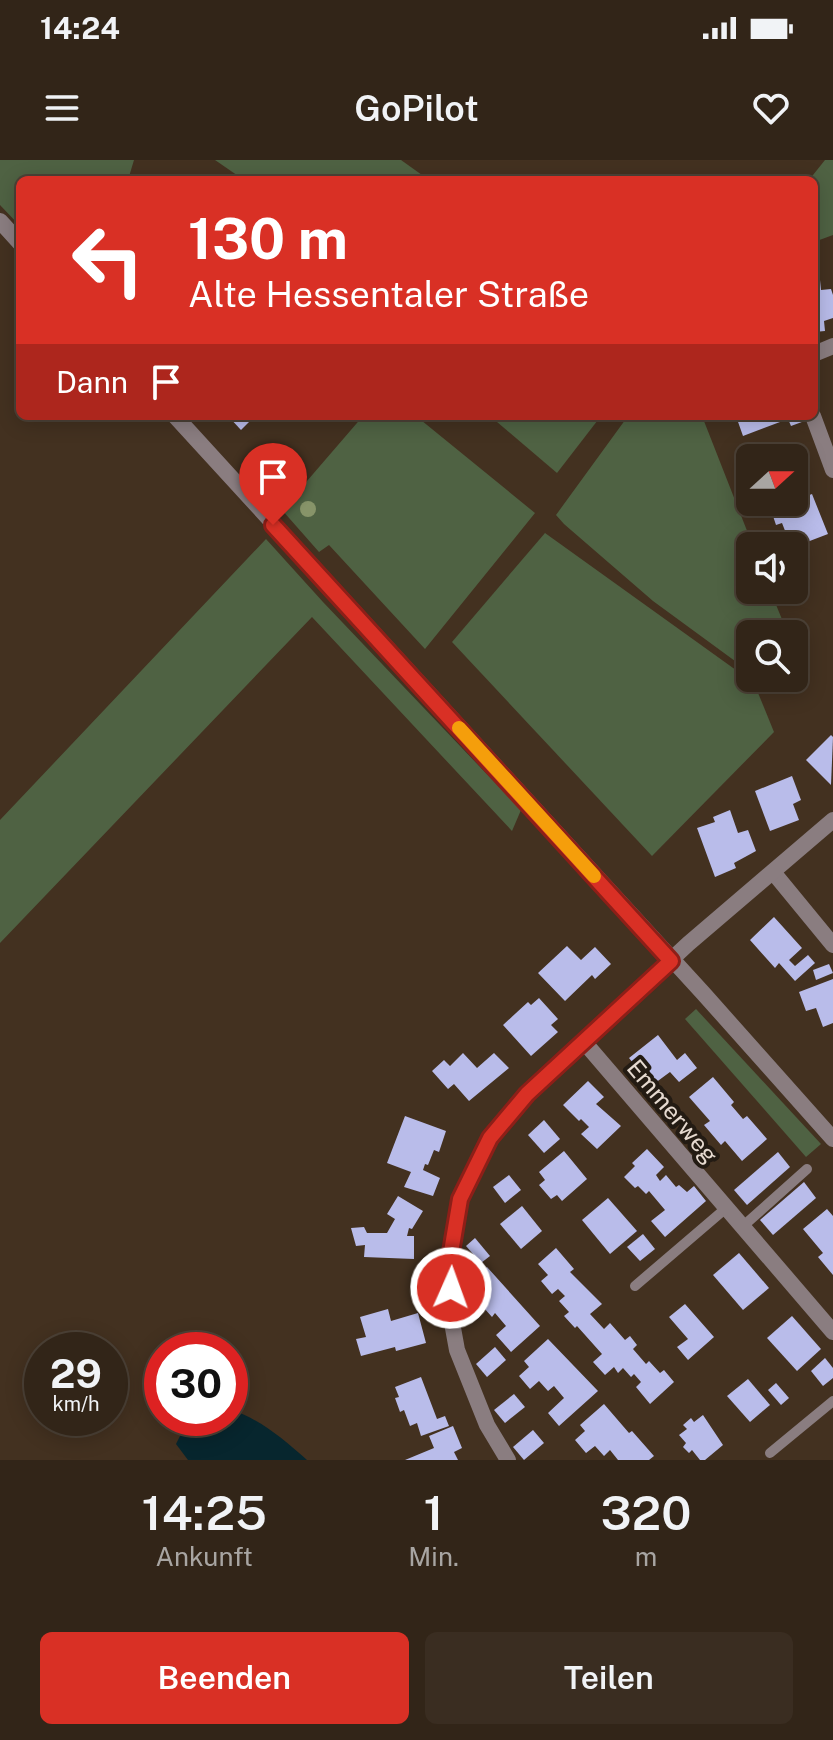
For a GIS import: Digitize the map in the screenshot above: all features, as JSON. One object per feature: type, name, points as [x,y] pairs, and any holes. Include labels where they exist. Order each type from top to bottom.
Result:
[{"type":"street","points":[[0,221],[16,239]]},
{"type":"street","points":[[179,420],[833,1139]]},
{"type":"street","points":[[814,420],[833,470]]},
{"type":"street","points":[[508,1460],[482,1413],[457,1350],[451,1317],[450,1258],[460,1199],[490,1138],[527,1094],[671,961],[833,820]]},
{"type":"street","points":[[773,872],[833,945]]},
{"type":"street","name":"Emmerweg","points":[[585,1043],[833,1332]]},
{"type":"lane","points":[[741,1228],[807,1169]]},
{"type":"lane","points":[[635,1286],[725,1209]]},
{"type":"lane","points":[[770,1453],[833,1401]]},
{"type":"green space","points":[[0,160],[134,160],[129,176],[16,176],[16,222],[0,205]]},
{"type":"green space","points":[[215,160],[401,160],[423,176],[238,176]]},
{"type":"green space","points":[[825,160],[833,160],[833,235],[818,241],[818,176],[812,176]]},
{"type":"green space","points":[[360,420],[421,420],[535,513],[425,649],[329,545],[319,552],[282,510]]},
{"type":"green space","points":[[495,420],[598,420],[557,473]]},
{"type":"green space","points":[[625,420],[704,420],[736,503],[736,516],[741,516],[748,532],[736,532],[736,604],[776,604],[782,620],[736,620],[736,662],[653,601],[556,515]]},
{"type":"green space","points":[[545,533],[736,670],[736,692],[758,692],[774,732],[652,856],[452,642]]},
{"type":"green space","points":[[266,539],[521,810],[512,831],[312,617],[0,943],[0,820]]},
{"type":"green space","points":[[696,1009],[821,1144],[806,1157],[685,1019]]},
{"type":"water","points":[[248,1417],[280,1437],[307,1460],[188,1460],[176,1444],[180,1436],[248,1436]]},
{"type":"building","points":[[818,280],[821,290],[831,289],[833,295],[833,318],[824,321],[825,331],[818,332]]},
{"type":"building","points":[[232,420],[251,420],[241,430]]},
{"type":"building","points":[[737,420],[785,420],[743,436]]},
{"type":"building","points":[[788,420],[807,420],[791,426]]},
{"type":"building","points":[[812,494],[828,534],[808,542],[808,532],[786,532],[782,523],[776,525],[773,516],[808,516],[808,496]]},
{"type":"building","points":[[831,735],[833,737],[831,785],[806,760]]},
{"type":"building","points":[[792,776],[801,800],[793,804],[799,820],[770,831],[755,791]]},
{"type":"building","points":[[730,810],[738,833],[748,830],[756,851],[734,863],[736,868],[715,877],[697,828],[715,822],[713,817]]},
{"type":"building","points":[[774,917],[802,948],[789,960],[795,966],[808,955],[815,963],[795,981],[779,963],[775,968],[750,940]]},
{"type":"building","points":[[567,946],[581,960],[595,947],[611,964],[595,979],[592,975],[565,1001],[538,973]]},
{"type":"building","points":[[829,964],[833,973],[816,980],[813,970]]},
{"type":"building","points":[[833,979],[833,1023],[823,1027],[816,1008],[806,1011],[799,992]]},
{"type":"building","points":[[539,998],[558,1019],[551,1025],[558,1032],[531,1056],[503,1025],[528,1002],[531,1005]]},
{"type":"building","points":[[658,1035],[677,1060],[685,1053],[697,1068],[679,1082],[670,1072],[651,1086],[629,1058]]},
{"type":"building","points":[[463,1053],[477,1068],[494,1053],[509,1068],[469,1101],[454,1084],[448,1089],[432,1071],[444,1060],[450,1066]]},
{"type":"building","points":[[713,1077],[734,1102],[731,1105],[743,1119],[747,1116],[767,1139],[742,1161],[725,1141],[721,1145],[704,1125],[710,1121],[689,1097]]},
{"type":"building","points":[[588,1081],[604,1097],[596,1104],[621,1126],[597,1149],[581,1134],[589,1127],[563,1105]]},
{"type":"building","points":[[405,1116],[446,1131],[439,1152],[434,1150],[423,1170],[440,1178],[433,1196],[404,1187],[411,1172],[387,1163]]},
{"type":"building","points":[[544,1120],[560,1139],[544,1153],[528,1135]]},
{"type":"building","points":[[647,1149],[664,1167],[656,1175],[660,1181],[666,1175],[676,1187],[679,1185],[687,1192],[694,1186],[706,1201],[665,1237],[651,1221],[665,1210],[649,1191],[646,1194],[638,1186],[635,1188],[624,1177],[635,1166],[632,1163]]},
{"type":"building","points":[[564,1151],[587,1179],[562,1201],[557,1195],[551,1199],[539,1185],[545,1180],[539,1172]]},
{"type":"building","points":[[778,1152],[790,1167],[747,1205],[734,1190]]},
{"type":"building","points":[[509,1175],[521,1190],[505,1203],[493,1187]]},
{"type":"building","points":[[804,1182],[816,1198],[773,1235],[760,1220]]},
{"type":"building","points":[[398,1196],[423,1211],[412,1229],[409,1228],[407,1236],[414,1236],[414,1259],[364,1257],[365,1245],[356,1246],[351,1228],[364,1227],[367,1233],[387,1233],[395,1219],[387,1214]]},
{"type":"building","points":[[608,1198],[637,1231],[610,1254],[582,1220]]},
{"type":"building","points":[[522,1206],[542,1231],[521,1249],[500,1224]]},
{"type":"building","points":[[827,1209],[833,1216],[833,1275],[818,1257],[823,1253],[803,1229]]},
{"type":"building","points":[[643,1234],[655,1249],[640,1261],[627,1247]]},
{"type":"building","points":[[475,1238],[490,1256],[481,1263],[466,1246]]},
{"type":"building","points":[[556,1248],[574,1269],[570,1272],[602,1304],[590,1314],[604,1329],[610,1323],[625,1340],[630,1336],[637,1345],[633,1349],[646,1364],[649,1361],[660,1373],[664,1370],[674,1382],[650,1404],[636,1387],[641,1382],[634,1374],[631,1377],[623,1368],[618,1373],[614,1367],[605,1375],[593,1362],[602,1354],[564,1316],[569,1312],[559,1301],[565,1296],[558,1289],[552,1294],[541,1281],[548,1275],[538,1264]]},
{"type":"building","points":[[739,1253],[769,1288],[743,1310],[713,1275]]},
{"type":"building","points":[[487,1267],[540,1326],[511,1352],[496,1335],[506,1326],[495,1313],[492,1317],[475,1298],[486,1288],[476,1278]]},
{"type":"building","points":[[685,1304],[714,1337],[688,1360],[677,1347],[688,1339],[669,1317]]},
{"type":"building","points":[[388,1309],[391,1321],[418,1313],[426,1343],[361,1356],[356,1339],[366,1337],[360,1317]]},
{"type":"building","points":[[792,1316],[821,1349],[797,1371],[767,1338]]},
{"type":"building","points":[[548,1339],[598,1391],[559,1426],[548,1413],[564,1398],[554,1386],[548,1391],[539,1381],[530,1389],[519,1376],[529,1367],[524,1361]]},
{"type":"building","points":[[495,1347],[506,1360],[487,1377],[476,1364]]},
{"type":"building","points":[[825,1358],[833,1368],[833,1378],[823,1386],[811,1371]]},
{"type":"building","points":[[421,1377],[437,1419],[445,1416],[449,1426],[421,1436],[417,1423],[410,1426],[404,1410],[400,1412],[395,1387]]},
{"type":"building","points":[[748,1379],[770,1405],[750,1422],[727,1396]]},
{"type":"building","points":[[776,1383],[789,1398],[781,1405],[768,1390]]},
{"type":"building","points":[[514,1394],[525,1407],[505,1423],[494,1410]]},
{"type":"building","points":[[604,1404],[654,1456],[649,1460],[618,1460],[610,1450],[604,1456],[595,1446],[586,1453],[575,1440],[585,1431],[580,1425]]},
{"type":"building","points":[[703,1415],[723,1445],[705,1460],[700,1460],[692,1450],[689,1453],[683,1447],[686,1443],[679,1435],[687,1429],[683,1425],[691,1418],[694,1422]]},
{"type":"building","points":[[453,1426],[462,1448],[454,1452],[458,1460],[405,1460],[434,1448],[429,1436]]},
{"type":"building","points":[[533,1430],[544,1443],[524,1460],[513,1447]]},
{"type":"slow traffic","points":[[459,728],[594,876]]},
{"type":"route","points":[[273,525],[671,961],[527,1094],[490,1138],[460,1199],[450,1258],[451,1288]]}]
